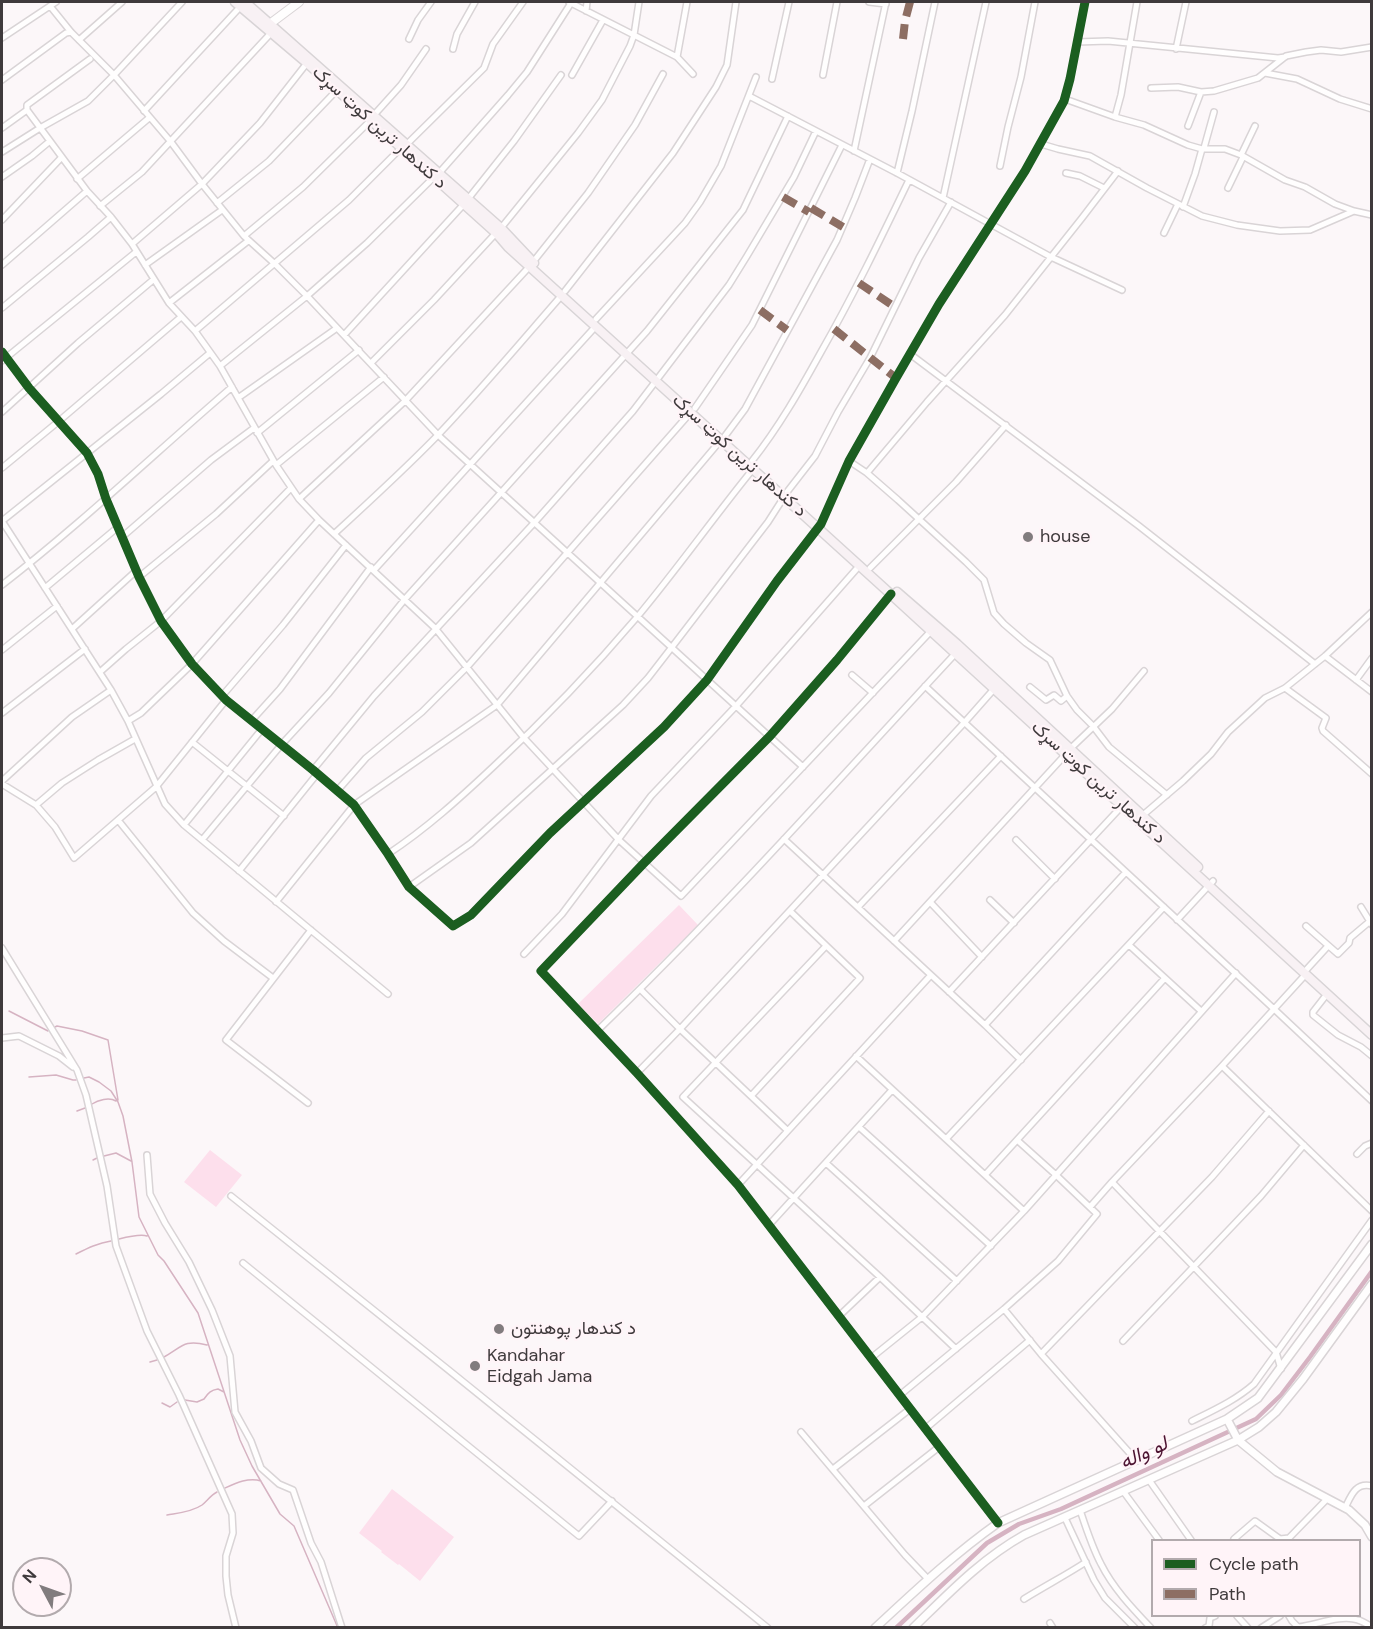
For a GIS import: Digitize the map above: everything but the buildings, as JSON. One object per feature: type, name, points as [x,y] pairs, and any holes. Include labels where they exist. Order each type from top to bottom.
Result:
[{"type":"main road","points":[[269,28],[299,2]]},
{"type":"main road","name":"د کندهار ترين کوټ سړک","points":[[240,3],[499,230],[596,323],[820,526],[870,568],[1068,752],[1122,806],[1211,883],[1371,1029]]},
{"type":"main road","name":"د کندهار ترين کوټ سړک","points":[[269,28],[334,85]]},
{"type":"main road","name":"د کندهار ترين کوټ سړک","points":[[820,526],[931,631],[950,644],[956,654],[994,689],[1143,815],[1211,883]]},
{"type":"main road","name":"د کندهار ترين کوټ سړک","points":[[1306,971],[1371,1035]]},
{"type":"street","points":[[79,40],[122,2]]},
{"type":"street","points":[[2,152],[88,101],[182,2]]},
{"type":"street","points":[[409,39],[418,20],[431,2]]},
{"type":"street","points":[[453,49],[457,34],[475,2]]},
{"type":"street","points":[[195,331],[349,200],[484,68],[493,44],[523,2]]},
{"type":"street","points":[[220,366],[368,243],[437,175],[521,80],[569,2],[677,57],[693,74]]},
{"type":"street","points":[[586,11],[587,2]]},
{"type":"street","points":[[371,363],[499,230],[578,133],[602,100],[634,35],[639,2]]},
{"type":"street","points":[[677,57],[687,2]]},
{"type":"street","points":[[334,534],[438,435],[489,379],[564,293],[672,153],[716,87],[727,65],[736,2]]},
{"type":"street","points":[[772,79],[789,2]]},
{"type":"street","points":[[823,75],[837,2]]},
{"type":"street","points":[[854,151],[886,3],[869,2]]},
{"type":"street","points":[[897,173],[935,2]]},
{"type":"street","points":[[943,198],[986,2]]},
{"type":"street","points":[[1000,166],[1022,77],[1035,2]]},
{"type":"street","points":[[2,352],[4,359],[87,453],[98,474],[105,499],[136,571],[161,621],[192,664],[224,698],[354,805],[409,887],[453,926],[471,915],[583,801],[664,728],[707,680],[777,581],[820,526],[849,461],[910,354],[939,304],[1041,144],[1065,99],[1085,2]]},
{"type":"street","points":[[1115,117],[1137,2]]},
{"type":"street","points":[[1176,49],[1186,2]]},
{"type":"street","points":[[144,111],[240,3]]},
{"type":"street","points":[[2,38],[53,4],[71,32],[114,75],[171,142],[246,238],[307,296],[438,435],[803,767]]},
{"type":"street","points":[[572,75],[603,20]]},
{"type":"street","points":[[100,206],[142,172],[171,142],[269,28]]},
{"type":"street","points":[[2,80],[66,33],[71,32]]},
{"type":"street","points":[[1077,42],[1108,41],[1278,58],[1314,51],[1341,52],[1371,47]]},
{"type":"street","points":[[169,303],[303,187],[372,118],[401,85],[426,49]]},
{"type":"street","points":[[1151,88],[1178,87],[1202,92],[1214,91],[1258,78],[1286,56]]},
{"type":"street","points":[[90,59],[27,105],[27,110],[77,179],[132,244],[169,303],[195,331],[220,366],[274,463],[291,488],[319,520],[435,628],[524,738],[619,840],[681,896],[931,631]]},
{"type":"street","points":[[132,244],[202,184],[260,123],[307,63]]},
{"type":"street","points":[[1265,73],[1297,79],[1340,99],[1371,109]]},
{"type":"street","points":[[299,499],[405,401],[532,264],[588,193],[635,124],[663,74]]},
{"type":"street","points":[[344,335],[466,201],[514,141],[561,75]]},
{"type":"street","points":[[252,720],[280,689],[373,569],[685,223],[721,166],[756,77]]},
{"type":"street","points":[[217,202],[269,161],[334,85]]},
{"type":"street","points":[[1188,126],[1202,92]]},
{"type":"street","points":[[749,96],[1051,257],[1122,290]]},
{"type":"street","points":[[1065,99],[1144,125],[1188,145],[1226,149],[1335,204],[1371,215]]},
{"type":"street","points":[[2,128],[27,110]]},
{"type":"street","points":[[1164,233],[1181,205],[1195,174],[1214,112]]},
{"type":"street","points":[[202,840],[282,744],[329,693],[405,599],[629,352],[743,210],[788,116]]},
{"type":"street","points":[[77,179],[149,118]]},
{"type":"street","points":[[1228,188],[1255,126]]},
{"type":"street","points":[[239,871],[284,816],[356,717],[633,411],[729,285],[794,177],[816,131]]},
{"type":"street","points":[[2,177],[50,141]]},
{"type":"street","points":[[1041,144],[1090,156],[1202,216],[1237,225],[1280,231],[1310,230],[1354,211]]},
{"type":"street","points":[[337,791],[366,758],[422,712],[467,667],[693,410],[752,325],[842,145]]},
{"type":"street","points":[[2,220],[61,158]]},
{"type":"street","points":[[276,902],[354,805],[497,705],[723,438],[745,409],[837,240],[870,159]]},
{"type":"street","points":[[867,473],[1005,315],[1118,171]]},
{"type":"street","points":[[1066,173],[1080,176],[1104,188]]},
{"type":"street","points":[[388,854],[416,836],[440,816],[524,738],[638,616],[753,465],[800,391],[873,257],[909,180]]},
{"type":"street","points":[[2,265],[87,191]]},
{"type":"street","points":[[409,887],[471,843],[623,705],[648,678],[768,522],[815,456],[870,358],[919,258],[951,202]]},
{"type":"street","points":[[145,265],[222,210]]},
{"type":"street","points":[[2,308],[111,217]]},
{"type":"street","points":[[4,359],[136,252]]},
{"type":"street","points":[[2,412],[78,343],[153,280]]},
{"type":"street","points":[[2,468],[181,317]]},
{"type":"street","points":[[238,398],[337,328]]},
{"type":"street","points":[[122,537],[211,460],[256,431],[359,350]]},
{"type":"street","points":[[210,353],[2,521],[111,690],[128,721],[165,804],[183,825],[388,994]]},
{"type":"street","points":[[910,354],[1193,567],[1315,664]]},
{"type":"street","points":[[139,577],[274,463],[384,376]]},
{"type":"street","points":[[2,585],[105,499],[232,387]]},
{"type":"street","points":[[870,568],[956,482],[1006,425]]},
{"type":"street","points":[[849,461],[867,473],[920,519],[984,580],[994,613],[1026,643],[1050,660],[1067,696],[1109,747],[1167,795]]},
{"type":"street","points":[[100,672],[161,621],[291,488]]},
{"type":"street","points":[[128,721],[141,713],[192,664],[319,520]]},
{"type":"street","points":[[45,588],[118,527]]},
{"type":"street","points":[[111,690],[72,717],[2,782],[36,806],[55,827],[74,858],[156,786],[346,544]]},
{"type":"street","points":[[524,954],[562,914],[651,796],[736,706],[860,566]]},
{"type":"street","points":[[72,629],[136,571]]},
{"type":"street","points":[[891,594],[770,736],[541,971],[738,1185],[998,1522]]},
{"type":"street","points":[[2,650],[57,606]]},
{"type":"street","points":[[1143,815],[1211,754],[1228,732],[1264,698],[1285,688],[1315,664],[1371,612]]},
{"type":"street","points":[[2,713],[85,649]]},
{"type":"street","points":[[597,1031],[784,839],[956,654]]},
{"type":"street","points":[[1324,656],[1371,692]]},
{"type":"street","points":[[1356,680],[1371,658]]},
{"type":"street","points":[[894,941],[1068,752],[1112,709],[1144,671]]},
{"type":"street","points":[[852,675],[873,693]]},
{"type":"street","points":[[925,686],[1371,1101]]},
{"type":"street","points":[[1030,687],[1046,700],[1054,695],[1062,701],[1067,696]]},
{"type":"street","points":[[1285,688],[1326,718],[1323,731],[1371,774]]},
{"type":"street","points":[[637,1073],[994,689]]},
{"type":"street","points":[[183,825],[262,729]]},
{"type":"street","points":[[36,806],[62,783],[135,739]]},
{"type":"street","points":[[192,742],[284,816]]},
{"type":"street","points":[[858,907],[1000,756]]},
{"type":"street","points":[[949,992],[1122,806]]},
{"type":"street","points":[[118,820],[193,913],[224,941],[273,978]]},
{"type":"street","points":[[784,839],[1021,1060]]},
{"type":"street","points":[[1016,840],[1055,879]]},
{"type":"street","points":[[986,1025],[1126,872]]},
{"type":"street","points":[[1177,920],[1211,883]]},
{"type":"street","points":[[990,900],[1014,923]]},
{"type":"street","points":[[930,902],[982,957]]},
{"type":"street","points":[[946,1139],[1164,907]]},
{"type":"street","points":[[1306,926],[1336,954],[1339,953],[1349,943],[1350,938],[1370,923],[1361,907]]},
{"type":"street","points":[[751,1096],[860,978],[790,910]]},
{"type":"street","points":[[308,1103],[226,1040],[311,930]]},
{"type":"street","points":[[1129,945],[1201,1011]]},
{"type":"street","points":[[826,946],[683,1098],[956,1349]]},
{"type":"street","points":[[1090,1207],[1274,1009],[1328,946]]},
{"type":"street","points":[[2,948],[77,1070],[86,1095],[104,1174],[116,1246],[147,1331],[179,1395],[232,1514],[232,1533],[226,1556],[226,1576],[236,1628]]},
{"type":"street","points":[[871,1358],[922,1317],[991,1246],[1236,974]]},
{"type":"street","points":[[738,1185],[931,975]]},
{"type":"street","points":[[985,1175],[1165,978]]},
{"type":"street","points":[[640,989],[788,1130]]},
{"type":"street","points":[[1327,994],[1313,1015],[1338,1035],[1361,1047],[1371,1056]]},
{"type":"street","points":[[2,1038],[19,1036],[59,1056],[77,1070]]},
{"type":"street","points":[[856,1056],[1024,1211]]},
{"type":"street","points":[[1222,1066],[1371,1211]]},
{"type":"street","points":[[769,1225],[892,1090]]},
{"type":"street","points":[[1041,1354],[1212,1177],[1269,1111]]},
{"type":"street","points":[[859,1127],[991,1246]]},
{"type":"street","points":[[900,1395],[1058,1261],[1096,1216],[1090,1207],[1017,1140]]},
{"type":"street","points":[[1357,1154],[1371,1143]]},
{"type":"street","points":[[1123,1341],[1261,1196],[1304,1145]]},
{"type":"street","points":[[147,1155],[150,1194],[189,1262],[212,1310],[230,1356],[235,1412],[251,1442],[261,1468],[279,1484],[294,1490],[311,1543],[321,1562],[342,1628]]},
{"type":"street","points":[[826,1163],[957,1281]]},
{"type":"street","points":[[1112,1182],[1276,1352],[1281,1369]]},
{"type":"street","points":[[231,1196],[768,1628]]},
{"type":"street","points":[[1192,1420],[1221,1406],[1254,1384],[1371,1221]]},
{"type":"street","points":[[875,1628],[928,1579],[998,1522],[1135,1460],[1229,1422],[1258,1398],[1294,1352],[1371,1244]]},
{"type":"street","points":[[243,1263],[579,1536],[612,1501]]},
{"type":"street","points":[[839,1316],[880,1277]]},
{"type":"street","points":[[913,1628],[983,1562],[1003,1547],[1024,1535],[1149,1480],[1258,1427],[1276,1412],[1303,1379],[1371,1284]]},
{"type":"street","points":[[1004,1309],[1135,1460]]},
{"type":"street","points":[[925,1429],[1030,1340]]},
{"type":"street","points":[[1276,1352],[1294,1352]]},
{"type":"street","points":[[833,1469],[910,1409]]},
{"type":"street","points":[[1229,1422],[1237,1437],[1277,1472],[1358,1516],[1371,1537]]},
{"type":"street","points":[[801,1432],[928,1579]]},
{"type":"street","points":[[864,1506],[939,1447]]},
{"type":"street","points":[[1149,1480],[1190,1539]]},
{"type":"street","points":[[1345,1508],[1354,1491],[1360,1486],[1371,1486]]},
{"type":"street","points":[[1123,1491],[1159,1539]]},
{"type":"street","points":[[1234,1539],[1255,1521],[1280,1539],[1290,1539],[1327,1499]]},
{"type":"street","points":[[1080,1510],[1101,1564],[1115,1587],[1151,1628]]},
{"type":"street","points":[[1065,1518],[1105,1598],[1135,1628]]},
{"type":"street","points":[[1024,1599],[1086,1562]]},
{"type":"street","points":[[1261,1628],[1278,1617]]},
{"type":"street","points":[[1289,1617],[1298,1627],[1344,1617],[1356,1619],[1371,1627]]},
{"type":"shaded area","points":[[679,905],[698,925],[598,1024],[578,1004]]},
{"type":"shaded area","points":[[210,1150],[242,1175],[216,1207],[184,1182]]},
{"type":"shaded area","points":[[392,1489],[454,1537],[420,1581],[359,1533]]},
{"type":"waterway","points":[[9,1011],[48,1031]]},
{"type":"waterway","points":[[55,1027],[82,1031],[108,1040],[118,1100]]},
{"type":"waterway","points":[[29,1077],[56,1075],[76,1080]]},
{"type":"waterway","points":[[84,1078],[89,1077],[99,1082],[111,1091],[118,1102],[132,1162],[139,1217],[158,1255],[198,1313],[240,1440],[252,1466],[280,1514],[294,1526],[338,1628]]},
{"type":"waterway","points":[[92,1104],[110,1099],[116,1101]]},
{"type":"waterway","points":[[77,1111],[85,1108]]},
{"type":"waterway","points":[[104,1156],[116,1153],[131,1161]]},
{"type":"waterway","points":[[93,1160],[97,1158]]},
{"type":"waterway","points":[[119,1239],[147,1236]]},
{"type":"waterway","points":[[76,1254],[97,1244],[111,1241]]},
{"type":"waterway","name":"لو واله","points":[[896,1628],[987,1543],[1019,1524],[1061,1509],[1256,1419],[1281,1395],[1372,1271]]},
{"type":"waterway","points":[[164,1357],[188,1344],[207,1345]]},
{"type":"waterway","points":[[150,1362],[157,1360]]},
{"type":"waterway","points":[[185,1400],[197,1402],[213,1390],[218,1389],[224,1392]]},
{"type":"waterway","points":[[162,1403],[170,1407],[177,1402]]},
{"type":"waterway","points":[[225,1488],[247,1480],[261,1481]]},
{"type":"waterway","points":[[167,1515],[198,1507],[217,1492]]},
{"type":"marked path","points":[[903,39],[910,2]]},
{"type":"marked path","points":[[783,197],[809,212]]},
{"type":"marked path","points":[[811,208],[843,227]]},
{"type":"marked path","points":[[859,283],[895,307]]},
{"type":"marked path","points":[[760,310],[787,330]]},
{"type":"marked path","points":[[834,329],[896,378]]},
{"type":"cycle path","points":[[2,352],[29,388],[87,453],[98,474],[106,499],[139,577],[161,621],[192,664],[226,700],[354,805],[409,887],[453,926],[471,915],[550,833],[664,727],[707,680],[777,581],[821,524],[849,461],[896,378],[939,304],[1025,171],[1064,101],[1085,2]]},
{"type":"cycle path","points":[[891,594],[770,736],[541,971],[738,1185],[998,1523]]},
{"type":"place","name":"house","points":[[1028,537]]},
{"type":"place","name":"د کندهار پوهنتون","points":[[499,1329]]},
{"type":"place","name":"Kandahar Eidgah Jama","points":[[475,1366]]}]
